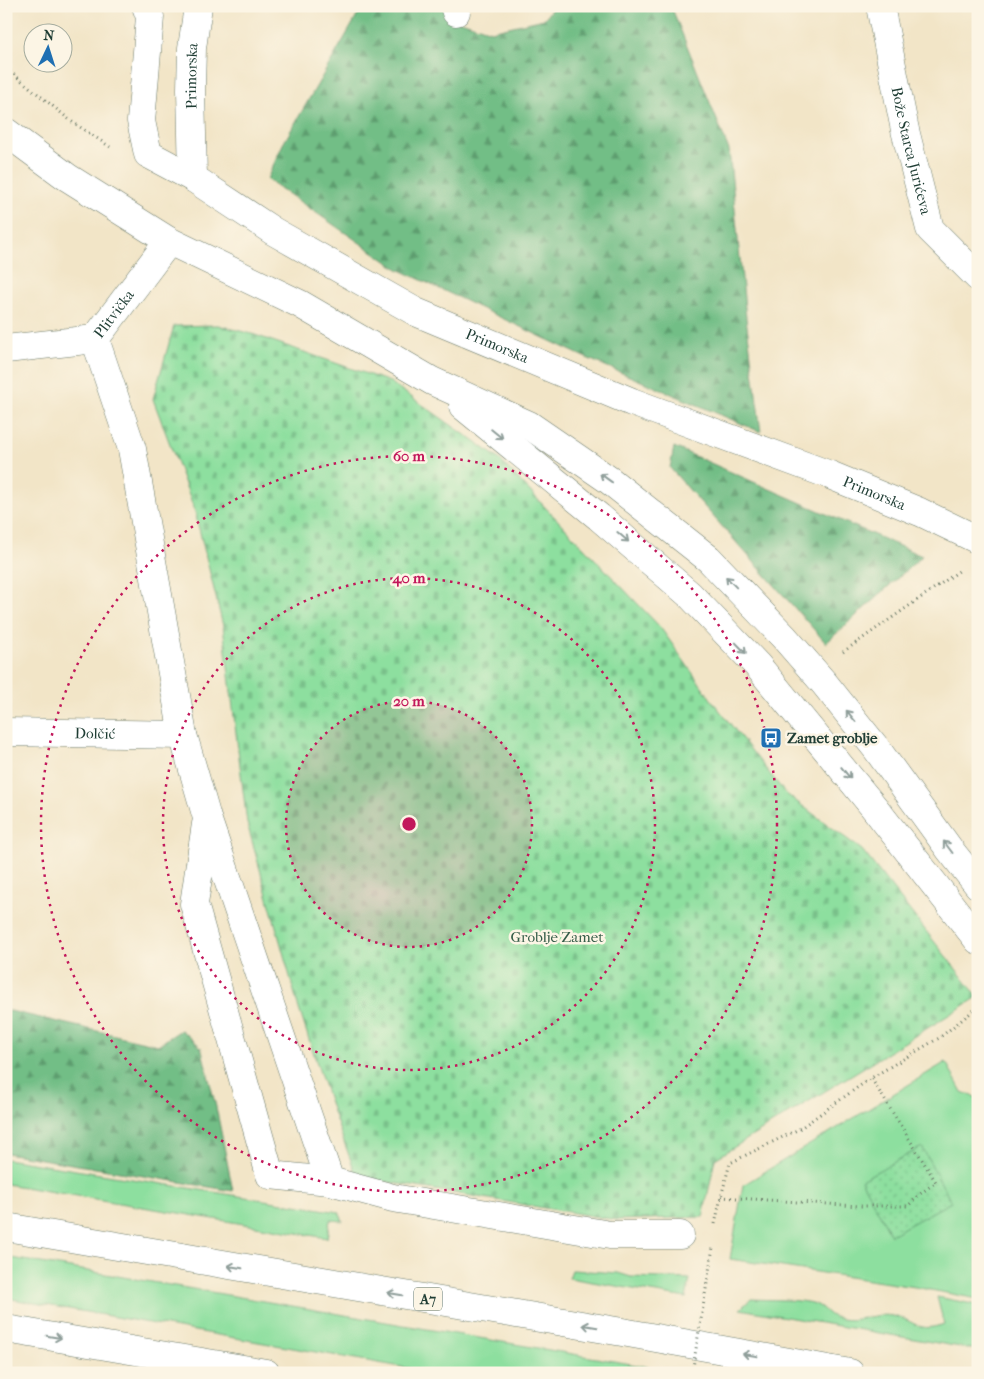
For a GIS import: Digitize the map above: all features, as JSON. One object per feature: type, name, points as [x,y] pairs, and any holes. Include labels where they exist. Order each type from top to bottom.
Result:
[{"type":"main road","points":[[146,6],[150,17],[141,121],[148,154],[193,178]]},
{"type":"main road","name":"Primorska","points":[[198,6],[192,48],[193,178],[273,231],[416,312],[632,402],[839,479],[920,512],[978,540]]},
{"type":"main road","name":"Bože Starca Jurićeva","points":[[880,6],[905,130],[930,229],[978,277]]},
{"type":"main road","points":[[6,132],[67,177],[169,241],[300,304],[432,381],[529,425],[609,480],[709,559],[784,637],[876,748],[950,850],[978,885]]},
{"type":"main road","name":"Plitvička","points":[[6,349],[95,338],[169,241]]},
{"type":"main road","points":[[95,338],[132,449],[183,734],[206,818],[330,1181]]},
{"type":"main road","points":[[432,381],[599,517],[690,595],[757,664],[873,806],[978,940]]},
{"type":"main road","name":"Dolčić","points":[[6,732],[183,734]]},
{"type":"main road","points":[[206,818],[194,904],[270,1176],[330,1181],[393,1198],[610,1235],[680,1235]]},
{"type":"main road","name":"A7","points":[[6,1228],[628,1332],[850,1373]]},
{"type":"main road","points":[[6,1328],[266,1373]]},
{"type":"path","points":[[6,68],[72,122],[129,160],[148,154]]},
{"type":"path","points":[[836,656],[962,569]]},
{"type":"path","points":[[714,1231],[720,1197],[730,1163],[799,1129],[871,1078],[939,1038],[978,1007]]},
{"type":"path","points":[[720,1197],[859,1206],[908,1206],[936,1182],[871,1078]]},
{"type":"path","points":[[692,1373],[713,1247],[712,1239]]},
{"type":"green space","points":[[363,6],[452,6],[455,19],[491,31],[544,19],[554,6],[671,6],[729,150],[746,318],[761,432],[582,356],[398,269],[267,179],[283,144]]},
{"type":"green space","name":"Groblje Zamet","points":[[218,325],[255,335],[390,382],[498,458],[660,627],[713,702],[785,793],[862,850],[978,997],[715,1159],[703,1217],[617,1220],[357,1177],[299,1009],[247,823],[223,626],[194,508],[153,399],[174,326]]},
{"type":"green space","points":[[674,447],[922,556],[826,643],[670,468]]},
{"type":"green space","points":[[6,1010],[158,1045],[181,1030],[201,1047],[216,1107],[233,1191],[6,1153]]},
{"type":"green space","points":[[946,1062],[962,1092],[978,1098],[978,1299],[915,1287],[730,1259],[743,1185]]},
{"type":"green space","points":[[922,1147],[951,1202],[891,1235],[861,1180]]},
{"type":"green space","points":[[6,1159],[339,1212],[343,1221],[330,1220],[327,1238],[6,1184]]},
{"type":"green space","points":[[6,1257],[672,1371],[671,1373],[436,1373],[6,1298]]},
{"type":"green space","points":[[572,1270],[618,1273],[631,1277],[690,1279],[686,1298],[569,1278]]},
{"type":"green space","points":[[937,1297],[978,1305],[978,1350],[740,1309],[751,1299],[801,1301],[818,1305],[837,1318],[851,1320],[886,1315],[901,1318],[928,1328],[944,1324]]},
{"type":"place","name":"Zamet groblje","points":[[771,738]]}]
